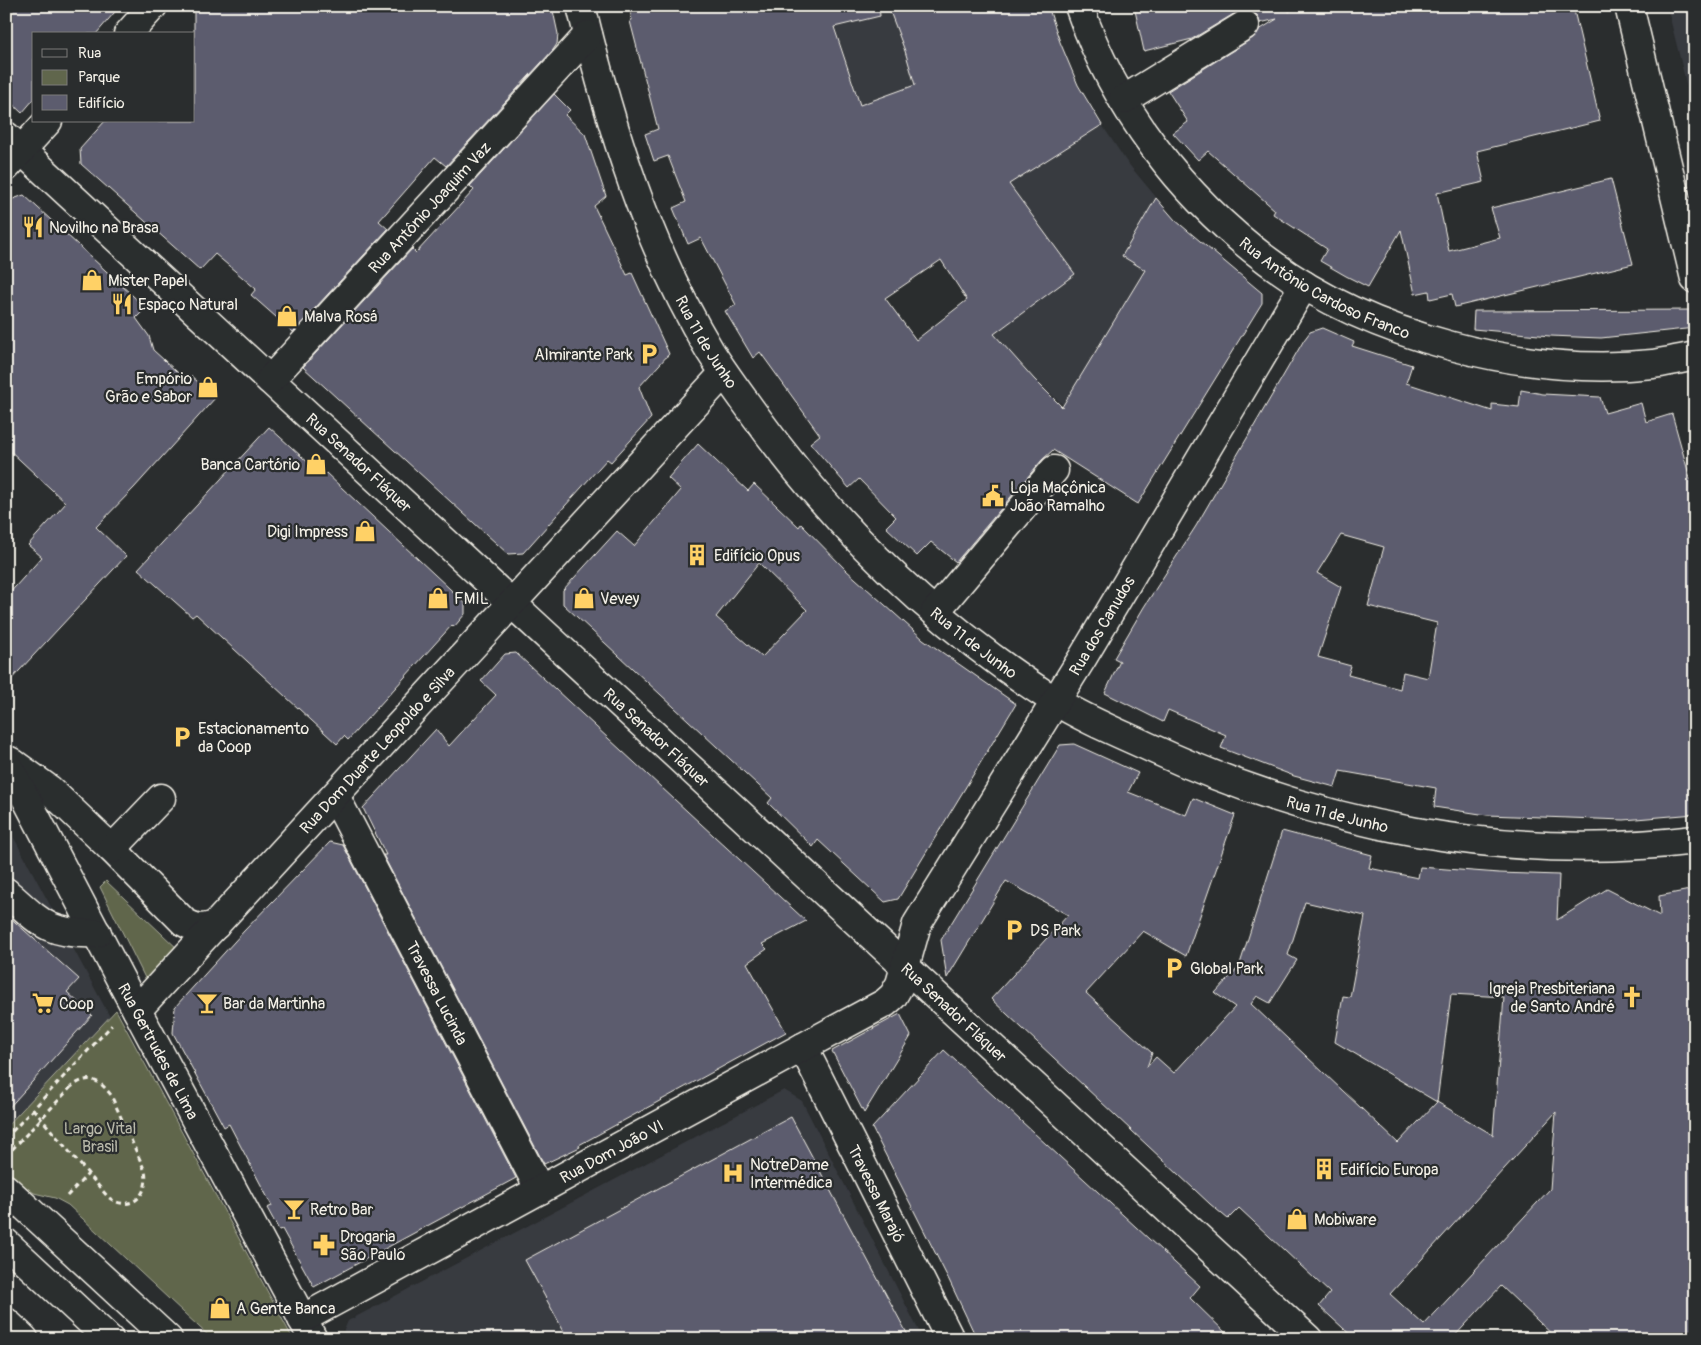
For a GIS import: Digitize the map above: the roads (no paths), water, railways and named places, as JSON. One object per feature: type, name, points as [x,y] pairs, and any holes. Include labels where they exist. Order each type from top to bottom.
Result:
[{"type":"main road","points":[[130,32],[153,6]]},
{"type":"main road","name":"Rua 11 de Junho","points":[[581,6],[618,142],[648,223],[681,298],[724,373],[772,439],[820,500],[874,556],[934,612],[991,657],[1056,701],[1128,737],[1200,770],[1315,810],[1432,835],[1491,842],[1551,846],[1610,846],[1695,840]]},
{"type":"main road","name":"Rua Antônio Cardoso Franco","points":[[1079,6],[1102,63],[1123,100],[1146,137],[1173,171],[1202,204],[1234,233],[1268,261],[1304,285],[1345,307],[1388,326],[1432,341],[1523,361],[1560,364],[1653,364],[1695,356]]},
{"type":"main road","points":[[1628,6],[1695,279]]},
{"type":"main road","points":[[1123,100],[1245,25]]},
{"type":"main road","name":"Rua Antônio Joaquim Vaz","points":[[270,380],[588,36]]},
{"type":"main road","points":[[11,151],[47,122]]},
{"type":"main road","name":"Rua Senador Fláquer","points":[[11,151],[270,380],[1308,1339]]},
{"type":"main road","name":"Rua dos Canudos","points":[[905,966],[917,924],[1056,701],[1304,285]]},
{"type":"main road","name":"Rua Dom Duarte Leopoldo e Silva","points":[[132,999],[216,925],[724,373]]},
{"type":"main road","points":[[934,612],[1054,470]]},
{"type":"main road","points":[[6,759],[49,789],[184,922],[193,927],[200,928],[216,925]]},
{"type":"main road","name":"Rua Gertrudes de Lima","points":[[6,763],[308,1329]]},
{"type":"main road","name":"Travessa Lucinda","points":[[335,796],[540,1190]]},
{"type":"main road","points":[[112,849],[161,798]]},
{"type":"main road","points":[[6,892],[50,928],[76,934],[97,933]]},
{"type":"main road","name":"Rua Dom João VI","points":[[308,1329],[540,1190],[885,1003],[897,990],[905,966]]},
{"type":"main road","name":"Travessa Marajó","points":[[803,1048],[950,1339]]},
{"type":"main road","points":[[6,1189],[168,1339]]},
{"type":"main road","points":[[6,1243],[109,1339]]},
{"type":"main road","points":[[6,1322],[24,1339]]},
{"type":"place","name":"Novilho na Brasa","points":[[33,227]]},
{"type":"place","name":"Mister Papel","points":[[92,280]]},
{"type":"place","name":"Espaço Natural","points":[[122,304]]},
{"type":"place","name":"Malva Rosá","points":[[287,316]]},
{"type":"place","name":"Almirante Park","points":[[649,354]]},
{"type":"place","name":"Empório Grão e Sabor","points":[[208,387]]},
{"type":"place","name":"Banca Cartório","points":[[316,464]]},
{"type":"place","name":"Loja Maçônica João Ramalho","points":[[993,496]]},
{"type":"place","name":"Digi Impress","points":[[365,531]]},
{"type":"place","name":"Edifício Opus","points":[[697,555]]},
{"type":"place","name":"FMIL","points":[[438,598]]},
{"type":"place","name":"Vevey","points":[[584,598]]},
{"type":"place","name":"Estacionamento da Coop","points":[[182,737]]},
{"type":"place","name":"DS Park","points":[[1014,930]]},
{"type":"place","name":"Global Park","points":[[1174,968]]},
{"type":"place","name":"Igreja Presbiteriana de Santo André","points":[[1632,997]]},
{"type":"place","name":"Coop","points":[[43,1003]]},
{"type":"place","name":"Bar da Martinha","points":[[207,1003]]},
{"type":"place","name":"Edifício Europa","points":[[1324,1169]]},
{"type":"place","name":"NotreDame Intermédica","points":[[733,1173]]},
{"type":"place","name":"Retro Bar","points":[[294,1209]]},
{"type":"place","name":"Mobiware","points":[[1297,1219]]},
{"type":"place","name":"Drogaria São Paulo","points":[[324,1245]]},
{"type":"place","name":"A Gente Banca","points":[[220,1308]]},
{"type":"park label","name":"Largo Vital Brasil","points":[[100,1137]]}]
